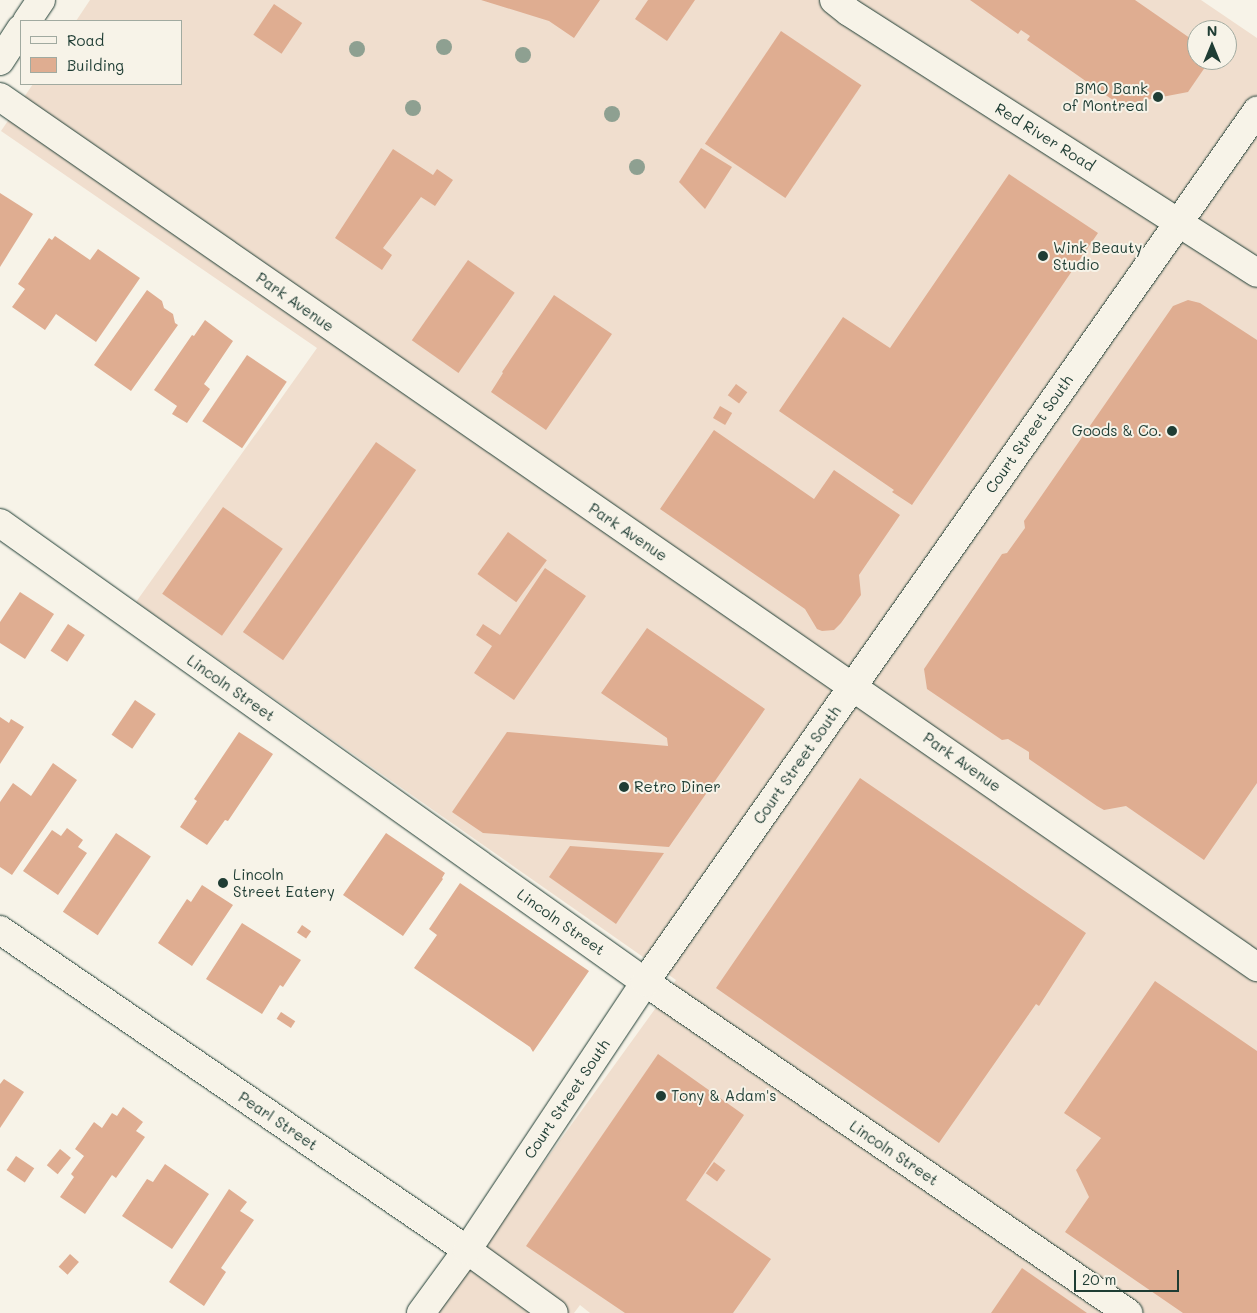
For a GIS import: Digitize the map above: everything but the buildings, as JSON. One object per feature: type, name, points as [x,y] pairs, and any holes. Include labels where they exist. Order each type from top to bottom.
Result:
[{"type":"street","points":[[28,20],[41,0]]},
{"type":"street","name":"Red River Road","points":[[834,0],[849,12],[1257,273]]},
{"type":"street","points":[[0,61],[20,31]]},
{"type":"street","name":"Park Avenue","points":[[0,97],[1257,967]]},
{"type":"street","name":"Court Street South","points":[[421,1313],[467,1250],[646,982],[1257,111]]},
{"type":"street","name":"Lincoln Street","points":[[0,523],[646,982],[1128,1313]]},
{"type":"street","name":"Pearl Street","points":[[0,930],[467,1250],[554,1313]]},
{"type":"shaded area","points":[[90,0],[1201,0],[1230,20],[1187,20],[1187,70],[1237,70],[1237,24],[1257,38],[1257,1313],[590,1313],[580,1305],[574,1313],[435,1313],[676,980],[136,602],[317,348],[1,131],[32,85],[182,85],[182,20],[77,20]]},
{"type":"place","name":"BMO Bank of Montreal","points":[[1158,97]]},
{"type":"place","name":"Wink Beauty Studio","points":[[1043,256]]},
{"type":"place","name":"Goods & Co.","points":[[1172,431]]},
{"type":"place","name":"Retro Diner","points":[[624,787]]},
{"type":"place","name":"Lincoln Street Eatery","points":[[223,883]]},
{"type":"place","name":"Tony & Adam's","points":[[661,1096]]}]
